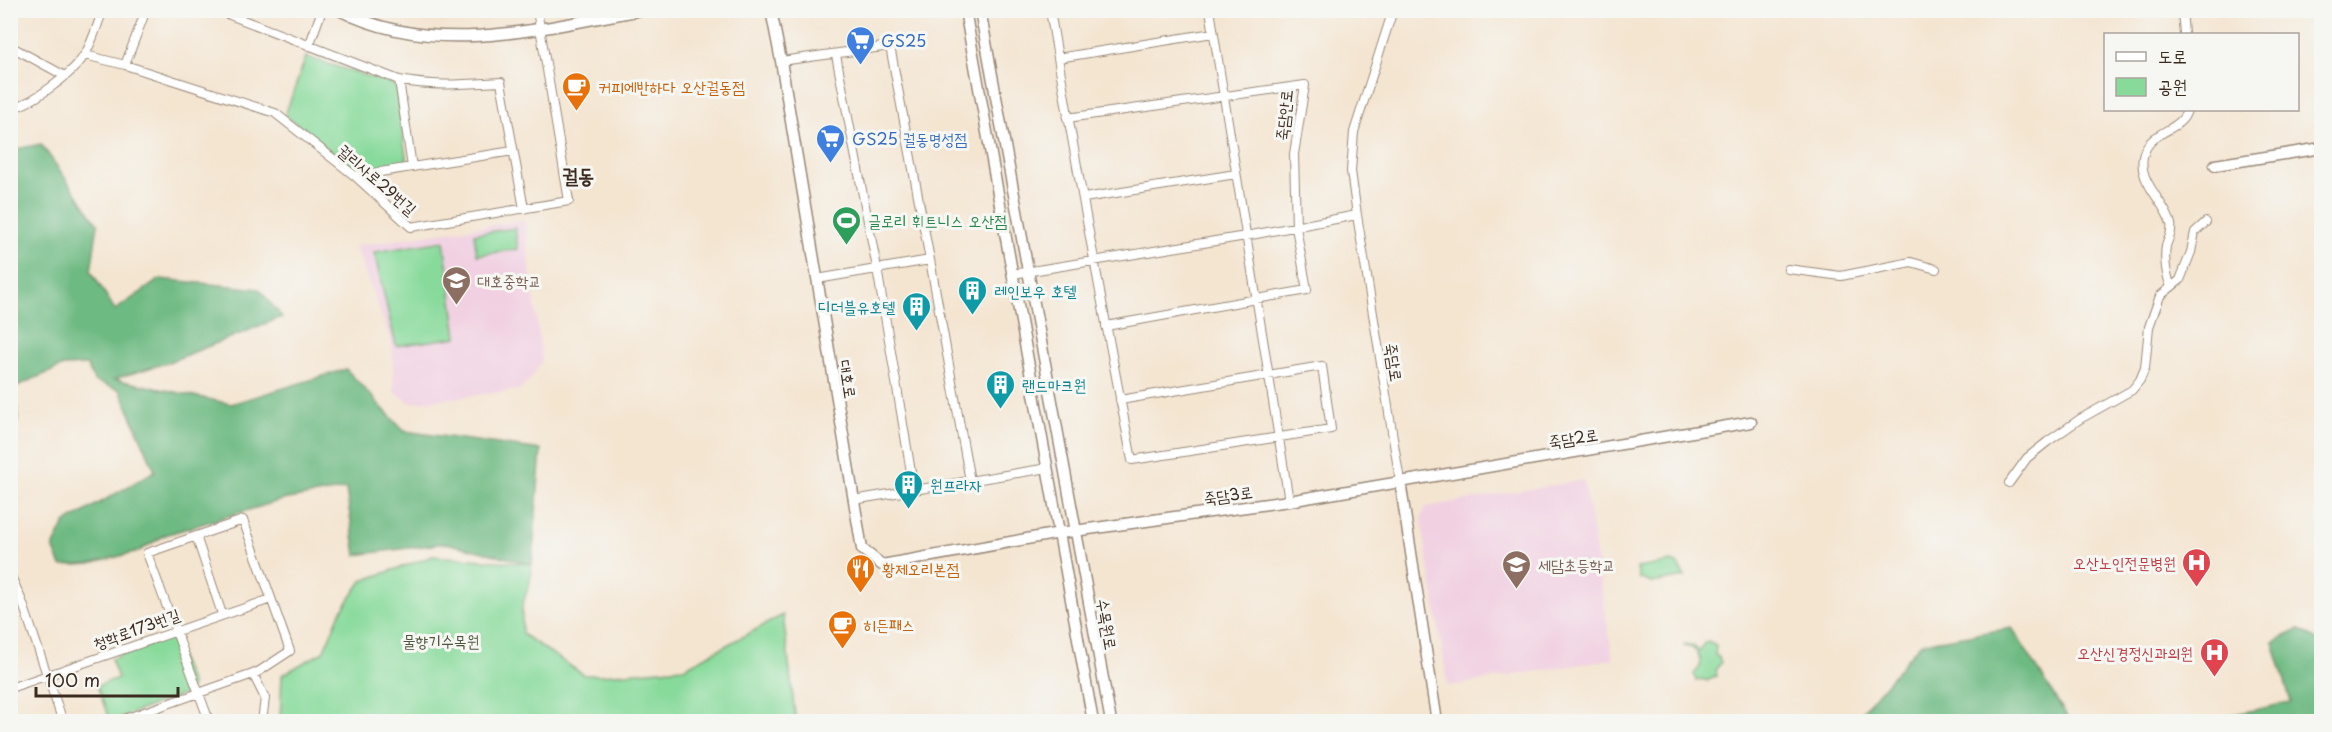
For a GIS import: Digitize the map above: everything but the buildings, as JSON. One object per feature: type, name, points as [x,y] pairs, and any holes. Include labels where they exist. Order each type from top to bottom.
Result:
[{"type":"street","points":[[10,108],[20,107],[65,76],[85,55],[103,10]]},
{"type":"street","points":[[125,65],[146,10]]},
{"type":"street","points":[[217,10],[399,80],[422,85],[447,86],[501,82],[524,209]]},
{"type":"street","points":[[309,46],[322,10]]},
{"type":"street","points":[[339,10],[354,18],[412,35],[477,37],[640,10]]},
{"type":"street","points":[[537,10],[539,28]]},
{"type":"street","name":"대호로","points":[[771,10],[782,61],[862,549],[882,565],[1060,533]]},
{"type":"street","name":"수목원로","points":[[965,10],[1093,722]]},
{"type":"street","name":"수목원로","points":[[980,10],[1111,722]]},
{"type":"street","points":[[1050,10],[1067,118],[1084,198],[1120,400],[1132,460],[1331,429],[1322,366],[1120,400]]},
{"type":"street","points":[[1210,10],[1289,501]]},
{"type":"street","name":"죽담로","points":[[1393,10],[1354,132],[1352,171],[1356,215],[1437,722]]},
{"type":"street","points":[[2182,10],[2184,33]]},
{"type":"street","name":"궐리사로29번길","points":[[85,55],[125,65],[275,113],[355,176],[411,227],[569,201],[539,28]]},
{"type":"street","points":[[1058,58],[1213,33]]},
{"type":"street","points":[[10,46],[65,76]]},
{"type":"street","points":[[782,61],[890,46],[970,481]]},
{"type":"street","points":[[836,55],[877,268],[914,490]]},
{"type":"street","points":[[399,80],[412,167]]},
{"type":"street","name":"죽담안로","points":[[1067,118],[1223,94],[1305,85],[1294,154],[1296,227],[1307,290],[1257,301],[1107,326]]},
{"type":"street","points":[[2171,287],[2165,261],[2166,246],[2172,230],[2171,222],[2143,170],[2143,154],[2150,141],[2182,121],[2187,111]]},
{"type":"street","points":[[2215,165],[2322,148]]},
{"type":"street","points":[[355,176],[513,151]]},
{"type":"street","points":[[1084,198],[1236,174]]},
{"type":"street","points":[[1013,274],[1095,262],[1356,215]]},
{"type":"street","points":[[2009,483],[2027,458],[2047,442],[2080,419],[2132,390],[2140,380],[2145,368],[2149,327],[2160,296],[2180,280],[2192,252],[2196,232],[2206,222]]},
{"type":"street","points":[[817,279],[930,260]]},
{"type":"street","points":[[1788,269],[1841,276],[1911,262],[1936,269]]},
{"type":"street","name":"죽담2로","points":[[1400,482],[1751,422]]},
{"type":"street","points":[[853,500],[1048,468]]},
{"type":"street","name":"죽담3로","points":[[1060,533],[1289,501],[1400,482]]},
{"type":"street","points":[[116,722],[199,693],[254,674],[290,651],[243,520],[147,553],[175,630],[199,693],[208,718],[205,722]]},
{"type":"street","points":[[196,536],[222,614]]},
{"type":"street","points":[[10,574],[22,601],[63,722]]},
{"type":"street","name":"청학로173번길","points":[[10,688],[271,599]]},
{"type":"street","points":[[254,674],[264,698],[262,722]]},
{"type":"shaded area","name":"대호중학교","points":[[524,220],[542,360],[532,377],[519,390],[411,403],[394,392],[392,343],[355,246]]},
{"type":"shaded area","name":"세담초등학교","points":[[1584,480],[1613,659],[1448,686],[1421,518],[1426,507]]},
{"type":"green space","points":[[306,57],[396,87],[406,165],[360,173],[355,171],[285,115]]},
{"type":"green space","points":[[41,144],[98,224],[91,271],[115,310],[160,279],[259,289],[282,317],[169,362],[114,379],[231,404],[346,369],[404,431],[541,450],[532,564],[446,543],[356,555],[346,489],[282,500],[165,535],[139,551],[90,564],[61,566],[53,547],[65,523],[155,471],[120,390],[94,381],[87,365],[63,366],[15,387],[18,421],[11,418],[11,150]]},
{"type":"green space","points":[[515,228],[518,249],[477,255],[474,234]]},
{"type":"green space","points":[[444,241],[457,337],[396,346],[374,252]]},
{"type":"green space","name":"물향기수목원","points":[[433,556],[532,564],[530,581],[522,606],[522,634],[584,675],[684,668],[783,615],[797,721],[280,721],[282,675],[323,652],[340,613],[362,581]]},
{"type":"green space","points":[[1672,562],[1678,565],[1685,577],[1652,583],[1639,578],[1637,568]]},
{"type":"green space","points":[[2012,628],[2070,721],[1854,721],[1921,643]]},
{"type":"green space","points":[[2299,629],[2321,643],[2321,721],[2204,721],[2291,702],[2273,642]]},
{"type":"green space","points":[[166,638],[173,640],[192,686],[188,693],[110,721],[97,686],[118,678],[111,659]]},
{"type":"green space","points":[[1708,641],[1716,645],[1715,655],[1719,657],[1721,663],[1716,669],[1717,676],[1707,681],[1702,679],[1696,681],[1694,674],[1700,667],[1699,656],[1695,650],[1684,644],[1692,645],[1700,651],[1704,643]]},
{"type":"place","name":"GS25","points":[[860,66]]},
{"type":"place","name":"커피에반하다 오산궐동점","points":[[577,112]]},
{"type":"place","name":"GS25 궐동명성점","points":[[831,164]]},
{"type":"place","name":"글로리 휘트니스 오산점","points":[[847,246]]},
{"type":"place","name":"대호중학교","points":[[456,306]]},
{"type":"place","name":"레인보우 호텔","points":[[973,316]]},
{"type":"place","name":"디더블유호텔","points":[[916,332]]},
{"type":"place","name":"랜드마크원","points":[[1001,410]]},
{"type":"place","name":"원프라자","points":[[909,510]]},
{"type":"place","name":"오산노인전문병원","points":[[2197,588]]},
{"type":"place","name":"세담초등학교","points":[[1517,590]]},
{"type":"place","name":"황제오리본점","points":[[861,594]]},
{"type":"place","name":"히든패스","points":[[842,650]]},
{"type":"place","name":"오산신경정신과의원","points":[[2214,678]]},
{"type":"district","name":"궐동","points":[[578,175]]}]
